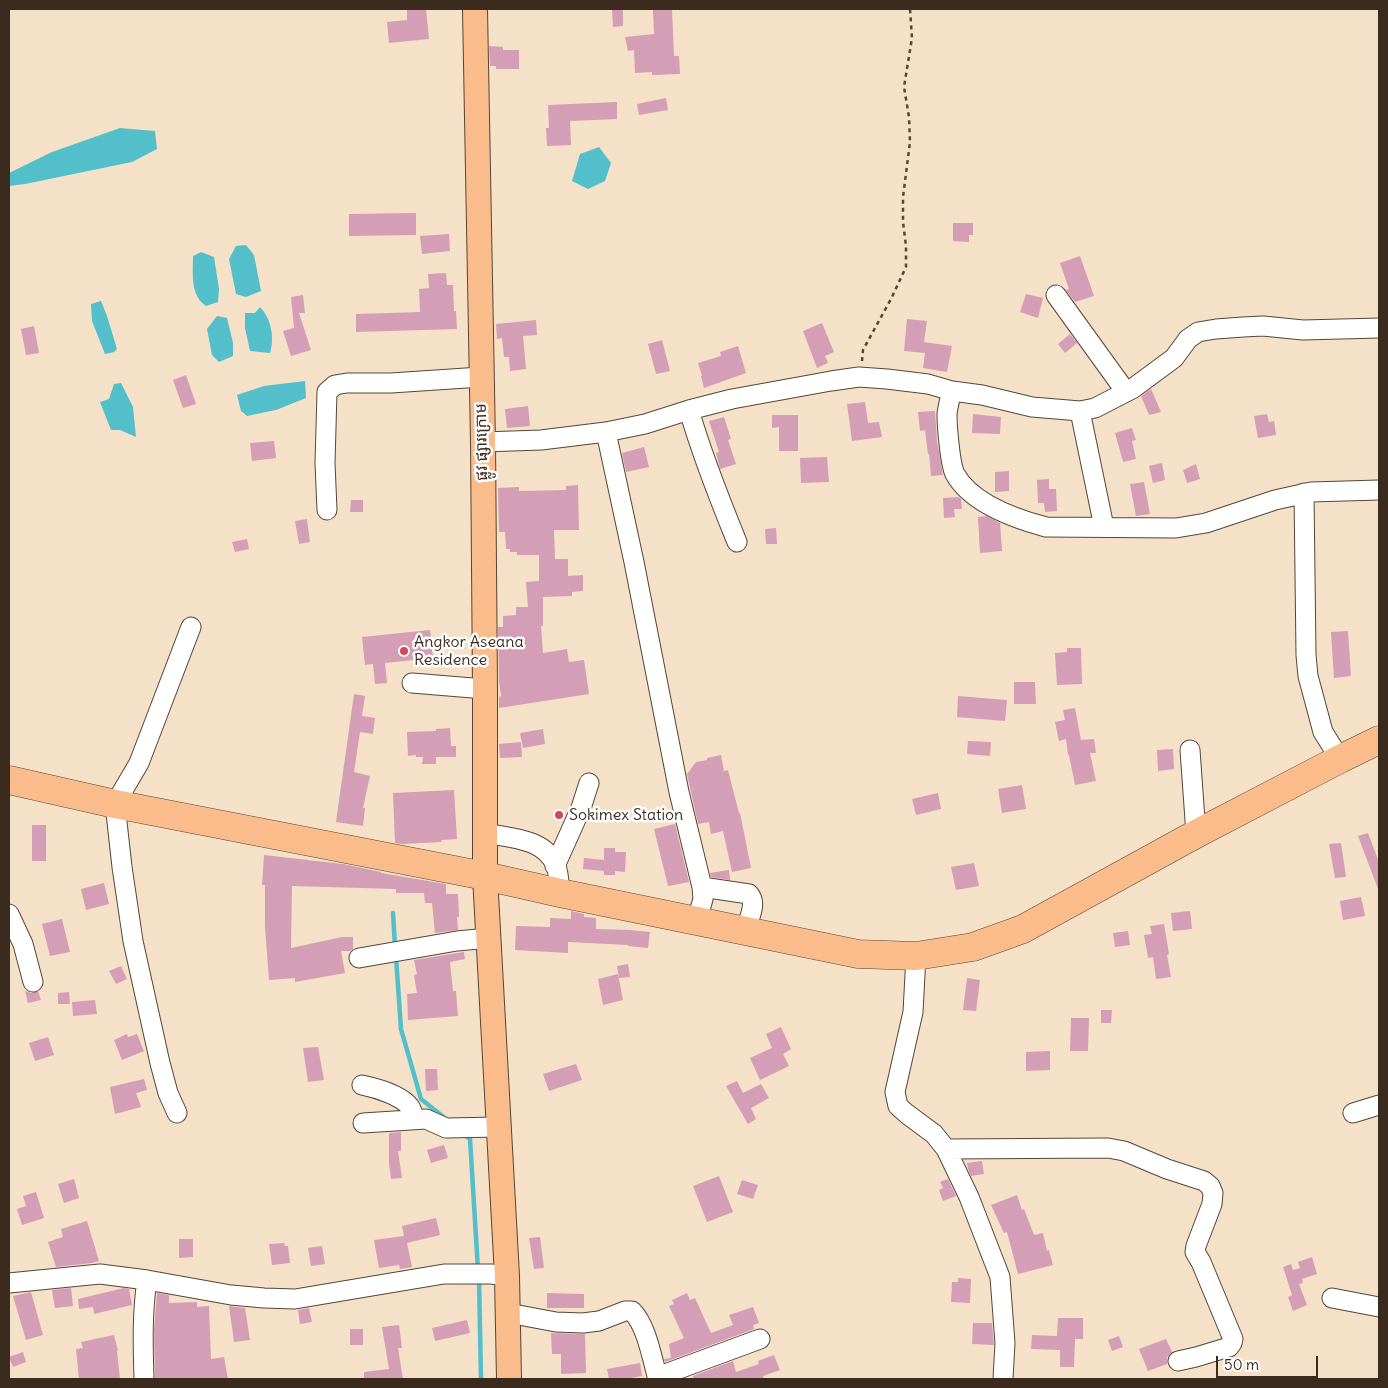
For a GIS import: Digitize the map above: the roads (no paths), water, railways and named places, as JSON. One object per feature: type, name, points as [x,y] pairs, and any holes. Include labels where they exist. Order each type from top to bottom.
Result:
[{"type":"highway","points":[[9,780],[115,804],[485,876],[858,954],[916,956],[973,947],[1023,929],[1196,834],[1379,740]]},
{"type":"main road","name":"ផ្លូវ ផ្សារក្រោម","points":[[475,9],[483,442],[485,876],[499,1127],[499,1275],[508,1313],[509,1379]]},
{"type":"street","points":[[1056,295],[1126,392]]},
{"type":"street","points":[[483,442],[541,440],[606,432],[645,424],[690,410],[768,392],[831,380],[859,377],[928,384],[952,391],[982,395],[1032,407],[1080,411],[1095,408],[1132,389],[1174,358],[1188,340],[1198,332],[1243,326],[1304,330],[1379,328]]},
{"type":"street","points":[[327,510],[325,463],[327,392],[335,385],[481,377]]},
{"type":"street","points":[[952,391],[947,413],[951,465],[955,475],[964,487],[989,506],[1026,522],[1046,527],[1176,528],[1206,523],[1275,500],[1304,493],[1379,490]]},
{"type":"street","points":[[690,410],[699,444],[736,542]]},
{"type":"street","points":[[1080,411],[1104,527]]},
{"type":"street","points":[[606,432],[634,562],[679,792],[702,887],[703,899],[697,920]]},
{"type":"street","points":[[1304,493],[1306,655],[1308,676],[1323,732],[1340,759]]},
{"type":"street","points":[[177,1114],[168,1093],[160,1063],[132,941],[115,804],[140,763],[192,627]]},
{"type":"street","points":[[412,683],[485,689]]},
{"type":"street","points":[[1190,750],[1196,834]]},
{"type":"street","points":[[556,866],[581,808],[589,783]]},
{"type":"street","points":[[485,832],[531,842],[542,848],[556,866],[560,893]]},
{"type":"street","points":[[702,887],[749,894],[753,898],[754,904],[745,930]]},
{"type":"street","points":[[9,914],[23,944],[33,982]]},
{"type":"street","points":[[359,958],[400,950],[489,938]]},
{"type":"street","points":[[916,956],[913,1012],[895,1092],[898,1106],[934,1134],[946,1149],[969,1197],[1000,1277],[1005,1343],[1003,1379]]},
{"type":"street","points":[[362,1085],[384,1090],[406,1103],[411,1108],[415,1119]]},
{"type":"street","points":[[1353,1113],[1379,1105]]},
{"type":"street","points":[[363,1123],[426,1119],[442,1126],[458,1128],[499,1127]]},
{"type":"street","points":[[946,1149],[1108,1148],[1124,1151],[1167,1169],[1204,1181],[1210,1186],[1213,1193],[1212,1204],[1195,1252],[1233,1339],[1228,1347],[1202,1356],[1178,1361]]},
{"type":"street","points":[[9,1283],[100,1274],[147,1280],[231,1295],[295,1299],[444,1274],[499,1275]]},
{"type":"street","points":[[144,1379],[142,1337],[147,1280]]},
{"type":"street","points":[[1332,1298],[1379,1307]]},
{"type":"street","points":[[508,1313],[556,1322],[583,1323],[599,1321],[625,1311],[632,1311],[639,1318],[643,1327],[657,1378],[760,1339]]},
{"type":"water","points":[[120,128],[155,131],[157,149],[132,162],[9,186],[9,173],[52,152]]},
{"type":"water","points":[[599,147],[611,163],[605,181],[588,189],[572,181],[580,154]]},
{"type":"water","points":[[246,245],[254,255],[261,291],[246,297],[236,294],[229,259],[236,246]]},
{"type":"water","points":[[201,252],[214,257],[219,289],[218,302],[206,306],[197,296],[193,277],[193,256]]},
{"type":"water","points":[[101,301],[117,349],[114,352],[105,354],[92,321],[91,304]]},
{"type":"water","points":[[260,307],[267,317],[271,328],[272,341],[270,353],[250,351],[245,328],[245,313],[255,313]]},
{"type":"water","points":[[217,316],[227,318],[233,343],[233,356],[219,362],[212,355],[207,329]]},
{"type":"water","points":[[305,381],[306,398],[276,410],[247,416],[241,411],[237,395],[264,386]]},
{"type":"water","points":[[121,383],[133,407],[136,437],[120,430],[111,430],[100,402],[109,399],[114,384]]},
{"type":"waterway","points":[[393,913],[395,946]]},
{"type":"waterway","points":[[396,957],[401,1029],[421,1099],[446,1119]]},
{"type":"waterway","points":[[463,1133],[470,1139],[478,1270]]},
{"type":"waterway","points":[[479,1278],[481,1379]]},
{"type":"place","name":"Angkor Aseana Residence","points":[[404,651]]},
{"type":"place","name":"Sokimex Station","points":[[559,815]]}]
